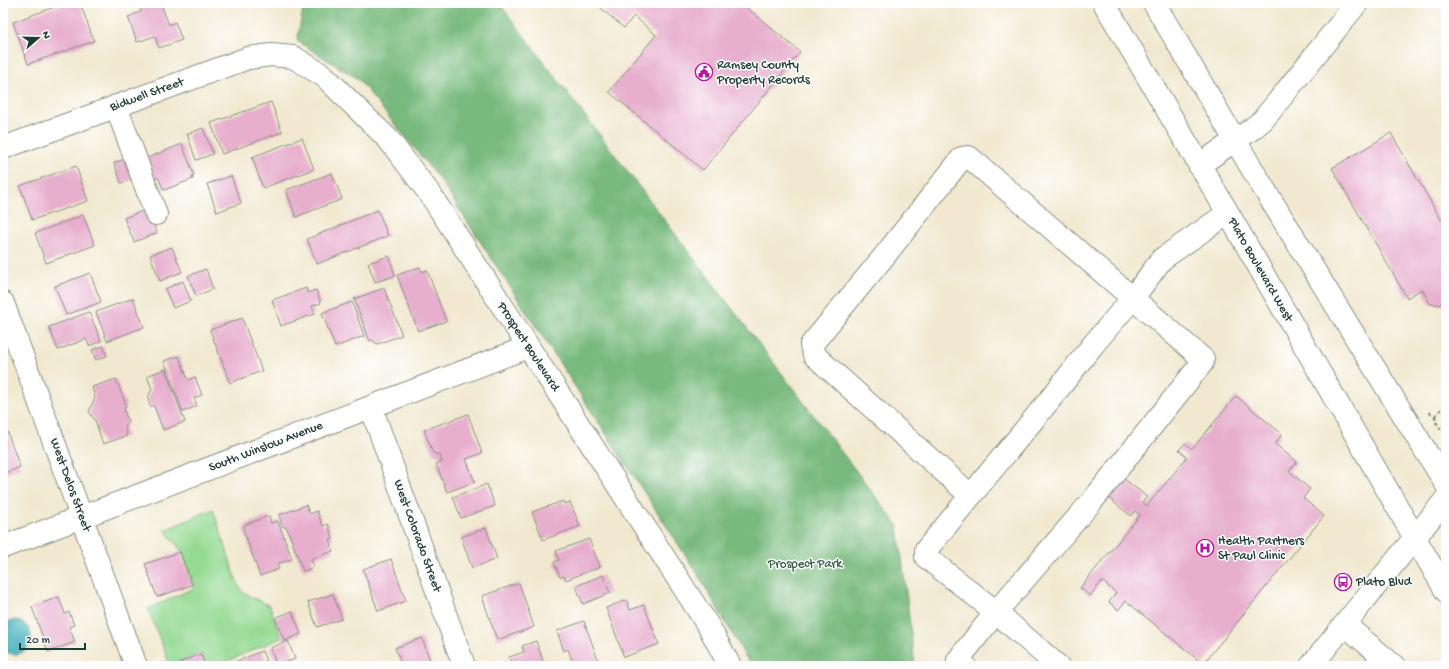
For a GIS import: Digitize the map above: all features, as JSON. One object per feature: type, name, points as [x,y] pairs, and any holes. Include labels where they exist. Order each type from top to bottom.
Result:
[{"type":"street","name":"Plato Boulevard West","points":[[1104,3],[1228,213],[1446,591]]},
{"type":"street","points":[[1154,3],[1235,141],[1446,484]]},
{"type":"street","points":[[1199,165],[1263,120],[1352,10]]},
{"type":"street","name":"Bidwell Street","points":[[3,148],[248,58],[271,55],[293,57]]},
{"type":"street","name":"Prospect Boulevard","points":[[293,57],[324,76],[389,140],[430,194],[709,627],[730,666]]},
{"type":"street","points":[[116,106],[156,214]]},
{"type":"street","points":[[965,666],[958,660],[996,612],[1093,500],[1202,363],[1203,359],[969,157],[962,158],[811,345],[814,355],[970,495]]},
{"type":"street","points":[[1058,666],[996,612],[926,557],[926,550],[1132,299],[1162,259],[1228,213]]},
{"type":"street","name":"West Delos Street","points":[[3,303],[136,666]]},
{"type":"street","name":"South Winslow Avenue","points":[[3,548],[528,347]]},
{"type":"street","name":"West Colorado Street","points":[[371,407],[464,666]]},
{"type":"street","points":[[1311,666],[1446,499]]},
{"type":"street","points":[[1345,625],[1393,666]]},
{"type":"path","points":[[1436,422],[1436,416],[1446,404]]},
{"type":"green space","name":"Prospect Park","points":[[304,3],[499,3],[898,526],[915,666],[751,666],[697,573],[440,180],[358,79],[297,41]]},
{"type":"green space","points":[[213,509],[236,579],[242,592],[270,606],[281,638],[216,666],[207,666],[201,654],[170,665],[148,609],[194,588],[183,553],[165,530]]},
{"type":"water","points":[[16,620],[25,625],[30,631],[31,638],[29,645],[25,650],[19,654],[11,654],[3,650],[3,624]]},
{"type":"building","points":[[66,3],[80,3],[94,41],[28,64],[13,22]]},
{"type":"building","points":[[137,3],[172,3],[162,7],[169,25],[175,22],[182,40],[159,48],[155,36],[137,42],[128,17],[142,11]]},
{"type":"building","name":"Ramsey County Property Records","points":[[595,3],[741,3],[800,52],[703,170],[609,92],[656,35],[634,16],[624,28]]},
{"type":"building","points":[[271,102],[282,132],[222,154],[211,123]]},
{"type":"building","points":[[203,128],[213,154],[196,160],[187,134]]},
{"type":"building","points":[[1391,133],[1441,220],[1446,221],[1446,305],[1430,304],[1422,289],[1407,298],[1332,168]]},
{"type":"building","points":[[302,138],[314,169],[263,188],[252,157]]},
{"type":"building","points":[[182,144],[194,175],[192,176],[193,179],[164,190],[158,177],[155,179],[147,158]]},
{"type":"building","points":[[132,156],[139,177],[121,183],[114,163]]},
{"type":"building","points":[[76,166],[88,201],[32,220],[20,186]]},
{"type":"building","points":[[332,173],[342,199],[296,217],[286,190]]},
{"type":"building","points":[[231,176],[241,203],[217,212],[207,184]]},
{"type":"building","points":[[147,209],[157,233],[134,242],[124,218]]},
{"type":"building","points":[[378,210],[388,236],[317,264],[307,239]]},
{"type":"building","points":[[83,215],[95,245],[46,263],[35,233]]},
{"type":"building","points":[[172,247],[182,272],[160,281],[150,255]]},
{"type":"building","points":[[389,256],[395,276],[375,282],[368,263]]},
{"type":"building","points":[[420,267],[422,272],[427,270],[446,321],[418,331],[397,275]]},
{"type":"building","points":[[206,269],[213,289],[196,296],[188,276]]},
{"type":"building","points":[[90,273],[101,302],[66,315],[55,286]]},
{"type":"building","points":[[183,281],[191,301],[173,308],[165,289]]},
{"type":"building","points":[[306,288],[307,293],[316,290],[321,303],[312,306],[315,314],[281,326],[272,300]]},
{"type":"building","points":[[384,288],[402,335],[377,344],[373,340],[370,341],[354,299]]},
{"type":"building","points":[[133,298],[144,327],[107,341],[96,312]]},
{"type":"building","points":[[352,302],[364,336],[335,347],[322,313]]},
{"type":"building","points":[[89,312],[101,341],[89,346],[86,339],[58,350],[49,327]]},
{"type":"building","points":[[242,318],[262,371],[230,383],[210,330]]},
{"type":"building","points":[[103,346],[107,356],[96,360],[92,350]]},
{"type":"building","points":[[179,356],[188,380],[195,377],[202,395],[194,398],[197,406],[183,412],[164,361]]},
{"type":"building","points":[[165,369],[185,422],[163,430],[154,406],[150,406],[148,398],[152,389],[147,376]]},
{"type":"building","points":[[116,379],[126,405],[124,410],[128,422],[125,428],[127,436],[103,444],[95,420],[89,412],[95,397],[92,387]]},
{"type":"building","name":"Health Partners St Paul Clinic","points":[[1236,396],[1282,434],[1275,444],[1297,462],[1289,471],[1310,489],[1303,498],[1324,516],[1203,664],[1126,601],[1118,610],[1109,602],[1116,593],[1102,581],[1090,596],[1080,588],[1140,515],[1135,511],[1131,516],[1107,497],[1123,478],[1147,497],[1142,502],[1147,506],[1187,457],[1179,450],[1185,443],[1192,449]]},
{"type":"building","points":[[468,414],[482,453],[466,459],[475,482],[447,492],[436,464],[442,462],[440,455],[433,453],[424,430]]},
{"type":"building","points":[[7,431],[20,467],[3,474],[3,432]]},
{"type":"building","points":[[487,484],[495,506],[461,518],[453,497]]},
{"type":"building","points":[[563,501],[564,504],[570,502],[580,526],[543,540],[532,512]]},
{"type":"building","points":[[306,505],[310,514],[317,511],[323,526],[328,524],[333,539],[330,540],[333,551],[311,559],[314,567],[303,571],[287,528],[282,526],[279,515]]},
{"type":"building","points":[[269,516],[271,523],[278,521],[292,559],[277,564],[279,569],[260,576],[244,532],[244,525]]},
{"type":"building","points":[[486,528],[497,559],[472,568],[461,537]]},
{"type":"building","points":[[589,539],[600,567],[566,580],[564,576],[560,577],[554,562],[559,560],[556,551]]},
{"type":"building","points":[[180,552],[192,585],[157,597],[145,564]]},
{"type":"building","points":[[391,559],[406,601],[378,611],[363,569]]},
{"type":"building","points":[[603,575],[610,593],[583,604],[576,586]]},
{"type":"building","points":[[519,583],[534,627],[497,640],[482,596]]},
{"type":"building","points":[[333,594],[342,619],[317,627],[308,602]]},
{"type":"building","points":[[59,597],[65,614],[69,612],[74,625],[69,627],[75,642],[48,652],[32,607]]},
{"type":"building","points":[[626,600],[630,610],[644,605],[659,644],[624,657],[606,608]]},
{"type":"building","points":[[292,611],[301,634],[284,641],[275,618]]},
{"type":"building","points":[[584,621],[600,666],[574,666],[568,649],[564,651],[557,631]]},
{"type":"building","points":[[422,638],[432,666],[402,666],[395,648]]},
{"type":"building","points":[[288,641],[295,659],[277,666],[270,648]]},
{"type":"building","points":[[536,641],[545,666],[499,666],[511,662],[509,657],[524,652],[522,646]]},
{"type":"building","points":[[262,651],[268,666],[225,666]]},
{"type":"building","points":[[201,654],[205,666],[181,666],[180,662]]},
{"type":"place","name":"Ramsey County Property Records","points":[[704,72]]},
{"type":"place","name":"Health Partners St Paul Clinic","points":[[1205,548]]},
{"type":"place","name":"Plato Blvd","points":[[1343,582]]}]
